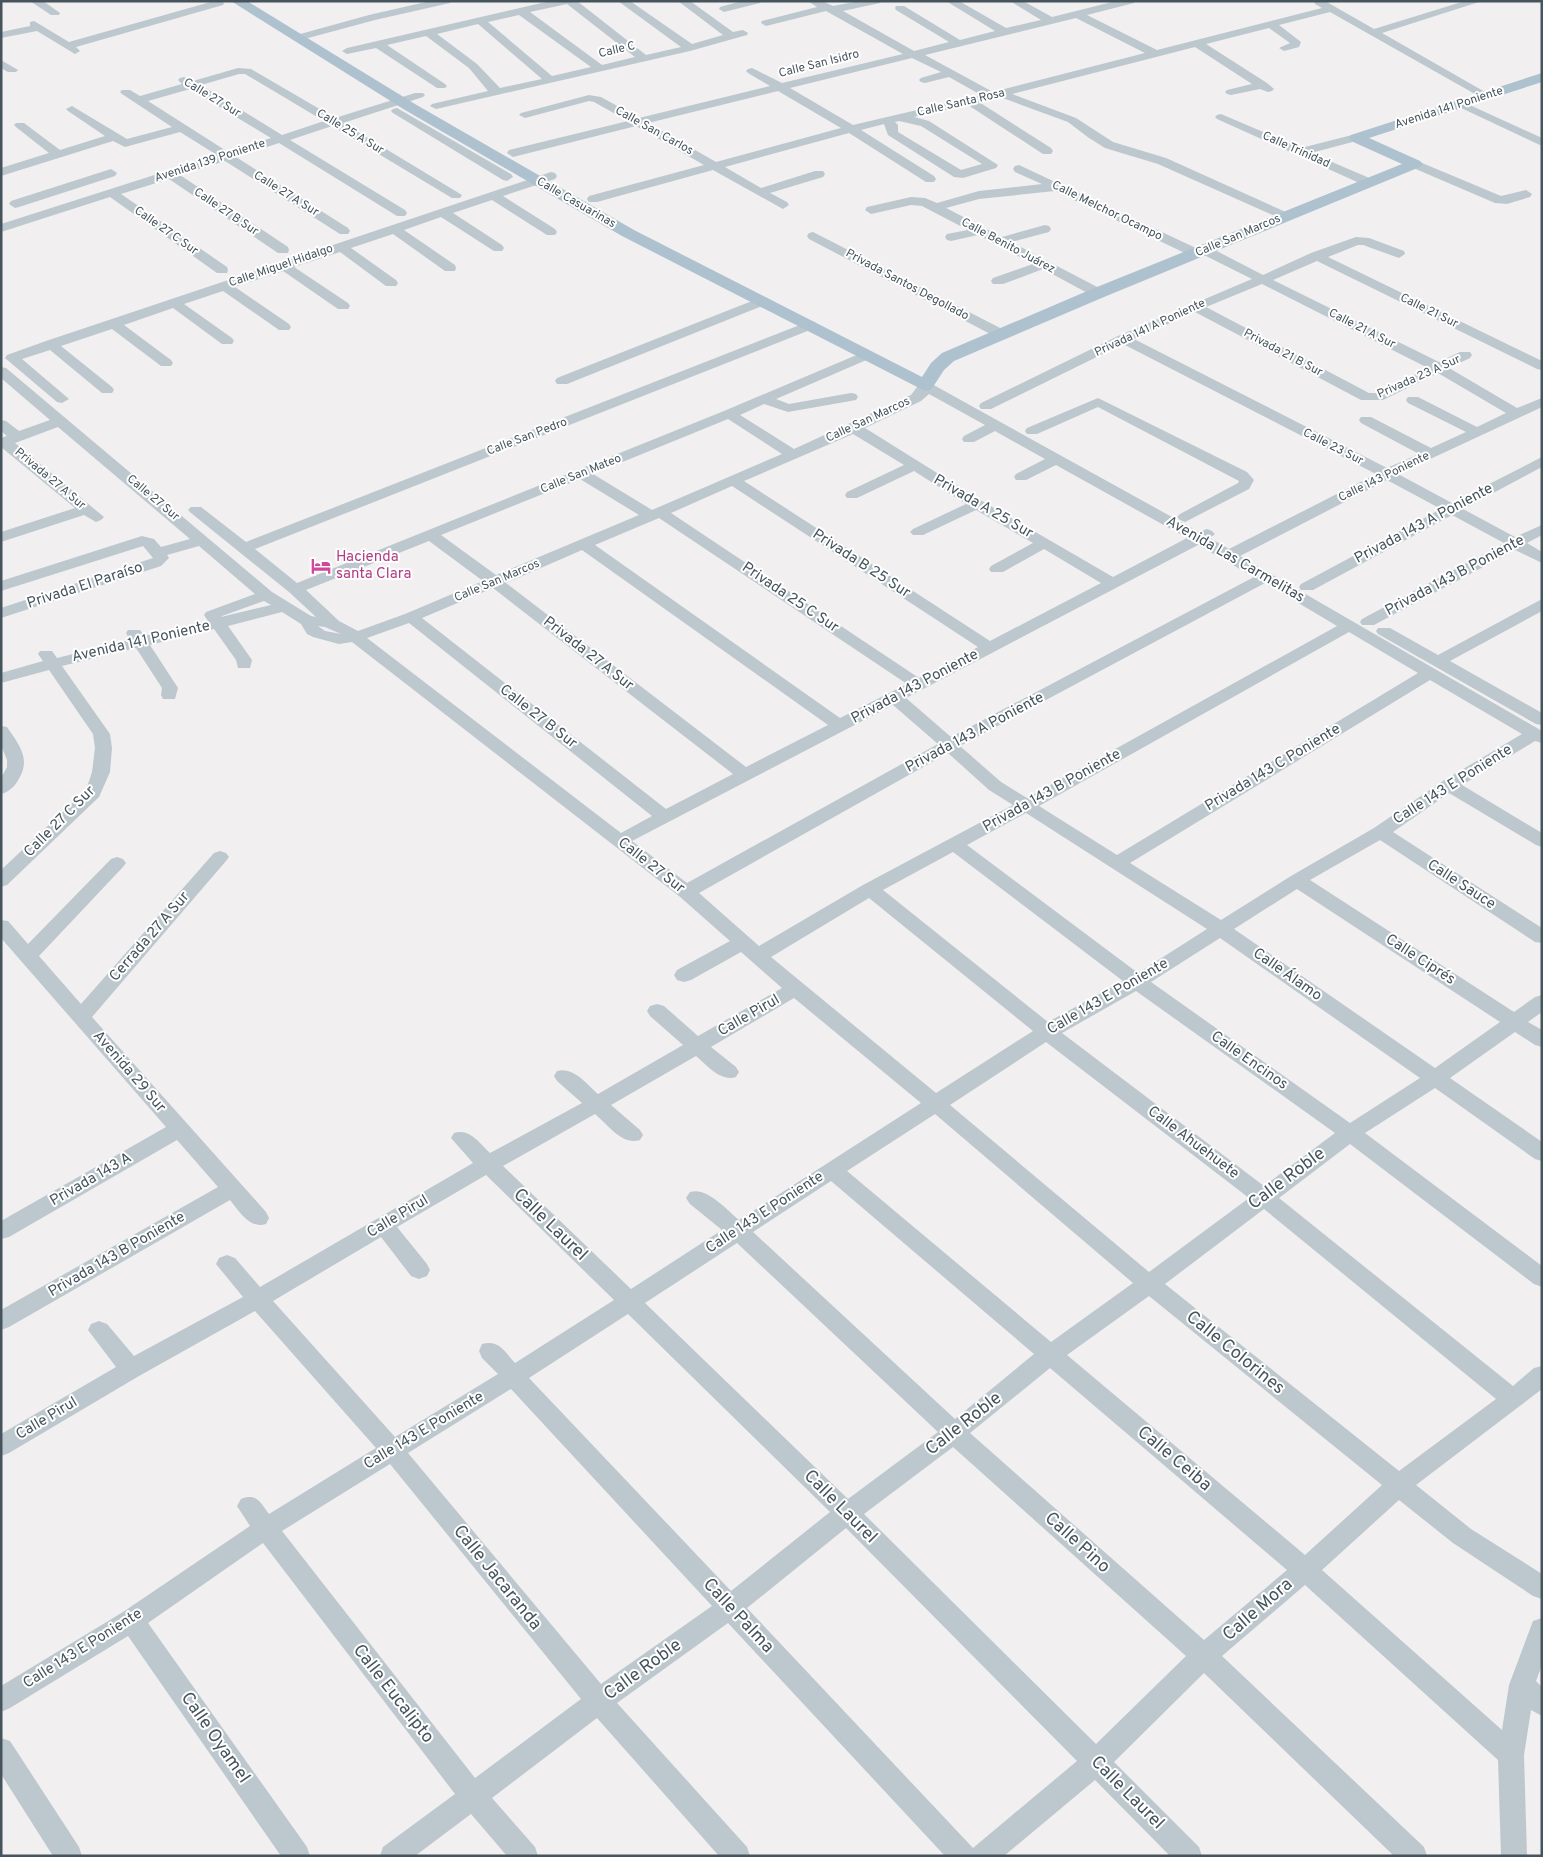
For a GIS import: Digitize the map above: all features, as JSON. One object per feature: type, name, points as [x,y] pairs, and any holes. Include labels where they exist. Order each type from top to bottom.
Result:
[{"type":"main road","name":"Calle Casuarinas","points":[[237,1],[306,31],[365,62]]},
{"type":"main road","name":"Calle Casuarinas","points":[[261,1],[415,103],[544,178],[628,233],[866,355],[928,381]]},
{"type":"main road","name":"Avenida 141 Poniente","points":[[1356,138],[1542,77]]},
{"type":"main road","name":"Calle Casuarinas","points":[[403,86],[415,103],[513,153],[544,178],[593,199],[645,228],[789,300],[928,381]]},
{"type":"main road","points":[[1356,138],[1415,164]]},
{"type":"main road","name":"Calle San Marcos","points":[[928,381],[937,367],[948,357],[1284,216],[1415,164]]},
{"type":"street","points":[[35,1],[53,8]]},
{"type":"street","points":[[306,31],[344,21],[373,17],[421,3],[446,1]]},
{"type":"street","points":[[347,51],[565,1]]},
{"type":"street","points":[[570,1],[643,58]]},
{"type":"street","points":[[623,1],[690,48]]},
{"type":"street","points":[[683,1],[731,36]]},
{"type":"street","points":[[724,10],[756,1]]},
{"type":"street","points":[[813,1],[833,8],[915,55],[996,95],[1072,120],[1093,136],[1109,145],[1162,161],[1284,216]]},
{"type":"street","points":[[766,23],[833,8],[876,1]]},
{"type":"street","points":[[951,1],[1004,32]]},
{"type":"street","points":[[1015,1],[1051,21]]},
{"type":"street","points":[[1078,1],[1094,10]]},
{"type":"street","name":"Calle San Isidro","points":[[513,153],[1130,1]]},
{"type":"street","points":[[1318,1],[1486,96]]},
{"type":"street","points":[[1372,33],[1471,2]]},
{"type":"street","points":[[3,29],[36,25],[71,49],[219,3]]},
{"type":"street","points":[[900,8],[958,43]]},
{"type":"street","name":"Calle Santa Rosa","points":[[593,199],[849,129],[996,95],[1330,9]]},
{"type":"street","points":[[521,11],[599,68]]},
{"type":"street","points":[[1077,14],[1154,54]]},
{"type":"street","points":[[479,20],[550,80]]},
{"type":"street","points":[[306,31],[325,27],[335,28],[344,21]]},
{"type":"street","points":[[1270,24],[1296,42],[1294,45],[1284,48]]},
{"type":"street","points":[[430,32],[473,66],[492,88],[497,91]]},
{"type":"street","name":"Calle C","points":[[415,103],[506,91],[690,48],[743,33]]},
{"type":"street","points":[[1197,43],[1265,87],[1231,92]]},
{"type":"street","points":[[378,44],[441,86]]},
{"type":"street","points":[[1,63],[12,70]]},
{"type":"street","name":"Calle 25 A Sur","points":[[191,85],[243,70],[456,195]]},
{"type":"street","points":[[752,72],[930,178]]},
{"type":"street","points":[[925,80],[950,73]]},
{"type":"street","name":"Calle 27 Sur","points":[[178,76],[401,213]]},
{"type":"street","points":[[139,100],[191,85]]},
{"type":"street","name":"Calle 27 A Sur","points":[[126,92],[344,231]]},
{"type":"street","name":"Calle San Carlos","points":[[525,115],[593,98],[714,165]]},
{"type":"street","points":[[970,101],[1047,152]]},
{"type":"street","points":[[415,103],[507,177]]},
{"type":"street","name":"Avenida 139 Poniente","points":[[285,142],[332,122],[415,103]]},
{"type":"street","name":"Avenida 139 Poniente","points":[[1,228],[83,202],[116,196],[285,142],[343,128],[415,103]]},
{"type":"street","points":[[1461,104],[1542,143]]},
{"type":"street","points":[[72,109],[121,142],[130,143],[182,128]]},
{"type":"street","points":[[886,120],[892,125],[892,133],[953,172],[963,174],[992,165],[925,123],[907,121],[901,117]]},
{"type":"street","name":"Calle Trinidad","points":[[1221,117],[1370,183]]},
{"type":"street","points":[[20,125],[58,154]]},
{"type":"street","points":[[1529,138],[1542,133]]},
{"type":"street","points":[[1,172],[113,137]]},
{"type":"street","points":[[1300,152],[1356,138]]},
{"type":"street","points":[[1415,164],[1499,200],[1507,200],[1526,194]]},
{"type":"street","points":[[714,165],[783,204]]},
{"type":"street","name":"Calle Melchor Ocampo","points":[[1019,169],[1200,252]]},
{"type":"street","points":[[15,204],[111,173]]},
{"type":"street","points":[[760,192],[819,174]]},
{"type":"street","name":"Calle 27 B Sur","points":[[175,177],[283,250]]},
{"type":"street","name":"Calle Miguel Hidalgo","points":[[62,400],[12,358],[544,178]]},
{"type":"street","points":[[936,208],[965,197],[1013,190],[1056,187]]},
{"type":"street","points":[[63,188],[83,202]]},
{"type":"street","name":"Calle 27 C Sur","points":[[116,196],[222,270]]},
{"type":"street","points":[[492,196],[550,232]]},
{"type":"street","points":[[871,210],[918,201]]},
{"type":"street","name":"Calle Benito Juárez","points":[[918,201],[936,208],[1098,293]]},
{"type":"street","points":[[442,212],[498,248]]},
{"type":"street","points":[[393,228],[450,268]]},
{"type":"street","points":[[999,242],[1045,229]]},
{"type":"street","points":[[951,237],[980,231]]},
{"type":"street","name":"Privada Santos Degollado","points":[[813,236],[1001,334]]},
{"type":"street","name":"Privada 141 A Poniente","points":[[986,406],[1123,339],[1261,278],[1316,256],[1360,240],[1399,254]]},
{"type":"street","points":[[340,246],[391,283]]},
{"type":"street","name":"Calle 21 A Sur","points":[[1200,252],[1261,278],[1437,367],[1517,414]]},
{"type":"street","name":"Calle 21 Sur","points":[[1316,256],[1542,366]]},
{"type":"street","points":[[998,281],[1043,265]]},
{"type":"street","points":[[284,266],[343,306]]},
{"type":"street","points":[[225,286],[284,326]]},
{"type":"street","points":[[562,381],[762,301]]},
{"type":"street","points":[[174,303],[227,341]]},
{"type":"street","name":"Privada 21 B Sur","points":[[1195,307],[1366,397],[1372,398]]},
{"type":"street","points":[[113,323],[166,363]]},
{"type":"street","name":"Calle San Pedro","points":[[244,548],[810,325]]},
{"type":"street","name":"Calle 23 Sur","points":[[1123,339],[1387,474],[1542,558]]},
{"type":"street","points":[[51,344],[107,390]]},
{"type":"street","name":"Calle San Mateo","points":[[295,589],[729,414],[866,355]]},
{"type":"street","name":"Privada 23 A Sur","points":[[1372,398],[1378,397],[1465,355]]},
{"type":"street","name":"Calle 27 Sur","points":[[1,370],[266,595],[307,621],[313,631],[324,637],[338,639],[356,637]]},
{"type":"street","name":"Avenida Las Carmelitas","points":[[928,381],[986,406],[1185,517],[1205,535]]},
{"type":"street","name":"Avenida Las Carmelitas","points":[[928,381],[996,425],[1056,459],[1205,535],[1234,552],[1307,587],[1368,622],[1433,668]]},
{"type":"street","name":"Calle San Marcos","points":[[356,637],[411,617],[495,582],[854,428],[916,398],[922,393],[928,381]]},
{"type":"street","points":[[764,399],[788,408],[851,397]]},
{"type":"street","points":[[1413,400],[1477,432]]},
{"type":"street","points":[[1032,432],[1098,402],[1242,475],[1247,480],[1244,486],[1185,517]]},
{"type":"street","name":"Calle 143 Poniente","points":[[1234,552],[1387,474],[1542,402]]},
{"type":"street","points":[[729,414],[792,454]]},
{"type":"street","points":[[1366,420],[1431,454]]},
{"type":"street","points":[[8,441],[61,421]]},
{"type":"street","name":"Privada 27 A Sur","points":[[1,424],[8,441],[91,513],[2,544]]},
{"type":"street","points":[[969,439],[996,425]]},
{"type":"street","name":"Privada A 25 Sur","points":[[854,428],[913,466],[1114,583]]},
{"type":"street","points":[[1021,477],[1056,459]]},
{"type":"street","name":"Privada 143 A Poniente","points":[[1307,587],[1542,461]]},
{"type":"street","points":[[852,495],[913,466]]},
{"type":"street","name":"Privada 25 C Sur","points":[[582,474],[655,514],[919,685]]},
{"type":"street","name":"Privada B 25 Sur","points":[[732,480],[990,648]]},
{"type":"street","points":[[918,532],[977,504]]},
{"type":"street","points":[[196,510],[295,589],[333,624]]},
{"type":"street","name":"Privada 143 B Poniente","points":[[1368,622],[1542,529]]},
{"type":"street","name":"Privada 27 A Sur","points":[[430,535],[495,582],[744,775]]},
{"type":"street","name":"Privada 143 Poniente","points":[[619,841],[1205,535]]},
{"type":"street","name":"Privada El Paraíso","points":[[156,551],[199,537]]},
{"type":"street","name":"Privada El Paraíso","points":[[1,586],[142,541],[149,542],[161,558],[156,563],[1,613]]},
{"type":"street","points":[[997,570],[1044,543]]},
{"type":"street","points":[[583,544],[840,726]]},
{"type":"street","name":"Avenida Las Carmelitas","points":[[1234,552],[1265,578],[1348,626],[1538,723]]},
{"type":"street","name":"Privada 143 A Poniente","points":[[686,892],[951,744],[1265,578]]},
{"type":"street","name":"Avenida 141 Poniente","points":[[215,619],[266,595]]},
{"type":"street","name":"Privada 143 C Poniente","points":[[1116,863],[1433,668],[1542,604]]},
{"type":"street","name":"Avenida 141 Poniente","points":[[1,666],[49,658],[215,619],[282,606]]},
{"type":"street","name":"Calle 27 B Sur","points":[[411,617],[664,817]]},
{"type":"street","points":[[215,619],[244,660],[244,665]]},
{"type":"street","name":"Calle 27 Sur","points":[[307,621],[333,624],[345,629],[356,637],[686,892],[795,989],[937,1105]]},
{"type":"street","name":"Privada 143 B Poniente","points":[[757,956],[870,889],[1026,806],[1348,626]]},
{"type":"street","points":[[136,637],[170,688],[169,695]]},
{"type":"street","name":"Calle 27 C Sur","points":[[1,881],[93,793],[100,782],[104,743],[101,734],[49,658]]},
{"type":"street","name":"Avenida 141 Poniente","points":[[1,678],[49,658]]},
{"type":"street","name":"Calle Álamo","points":[[895,697],[951,744],[977,771],[1026,806],[1221,929],[1542,1152]]},
{"type":"street","name":"Calle 143 E Poniente","points":[[1,1700],[132,1620],[266,1528],[512,1377],[832,1170],[937,1105],[1047,1032],[1137,982],[1297,880],[1380,832],[1538,723]]},
{"type":"street","points":[[1,731],[15,751],[16,764],[12,775],[1,788]]},
{"type":"street","points":[[1449,785],[1542,842]]},
{"type":"street","name":"Calle Sauce","points":[[1380,832],[1542,937]]},
{"type":"street","name":"Calle Encinos","points":[[954,845],[1137,982],[1350,1133],[1542,1278]]},
{"type":"street","name":"Cerrada 27 A Sur","points":[[81,1017],[220,856]]},
{"type":"street","points":[[28,956],[117,864]]},
{"type":"street","name":"Calle Ciprés","points":[[1297,880],[1542,1040]]},
{"type":"street","name":"Calle Ahuehuete","points":[[870,889],[1047,1032],[1263,1197],[1513,1399]]},
{"type":"street","name":"Avenida 29 Sur","points":[[1,926],[258,1218]]},
{"type":"street","points":[[684,975],[742,943]]},
{"type":"street","name":"Calle Pirul","points":[[1,1446],[131,1369],[258,1299],[486,1164],[597,1104],[795,989]]},
{"type":"street","name":"Calle Roble","points":[[393,1856],[599,1701],[730,1608],[847,1514],[954,1433],[1051,1354],[1149,1284],[1350,1133],[1436,1078],[1542,1002]]},
{"type":"street","points":[[657,1011],[730,1072]]},
{"type":"street","points":[[564,1076],[633,1135]]},
{"type":"street","name":"Calle Colorines","points":[[937,1105],[1149,1284],[1400,1484],[1462,1536],[1542,1588]]},
{"type":"street","name":"Privada 143 A","points":[[1,1231],[180,1130]]},
{"type":"street","name":"Calle Laurel","points":[[461,1138],[847,1514],[1189,1856]]},
{"type":"street","name":"Calle Ceiba","points":[[832,1170],[1304,1570],[1511,1755]]},
{"type":"street","name":"Privada 143 B Poniente","points":[[1,1321],[232,1189]]},
{"type":"street","name":"Calle Pino","points":[[697,1198],[738,1231],[954,1433],[1204,1656],[1414,1856]]},
{"type":"street","points":[[384,1225],[419,1270]]},
{"type":"street","name":"Calle Jacaranda","points":[[227,1264],[392,1450],[599,1701],[738,1856]]},
{"type":"street","points":[[99,1330],[131,1369]]},
{"type":"street","name":"Calle Palma","points":[[490,1351],[512,1377],[963,1856]]},
{"type":"street","name":"Calle Mora","points":[[983,1856],[1096,1762],[1204,1656],[1400,1484],[1542,1375]]},
{"type":"street","name":"Calle Eucalipto","points":[[249,1506],[472,1795],[525,1856]]},
{"type":"street","name":"Calle Oyamel","points":[[132,1620],[297,1856]]},
{"type":"street","points":[[1518,1851],[1511,1755],[1522,1685],[1542,1629]]},
{"type":"street","points":[[1522,1685],[1542,1704]]},
{"type":"street","points":[[1,1750],[69,1856]]},
{"type":"place","name":"Hacienda santa Clara","points":[[321,566]]}]
